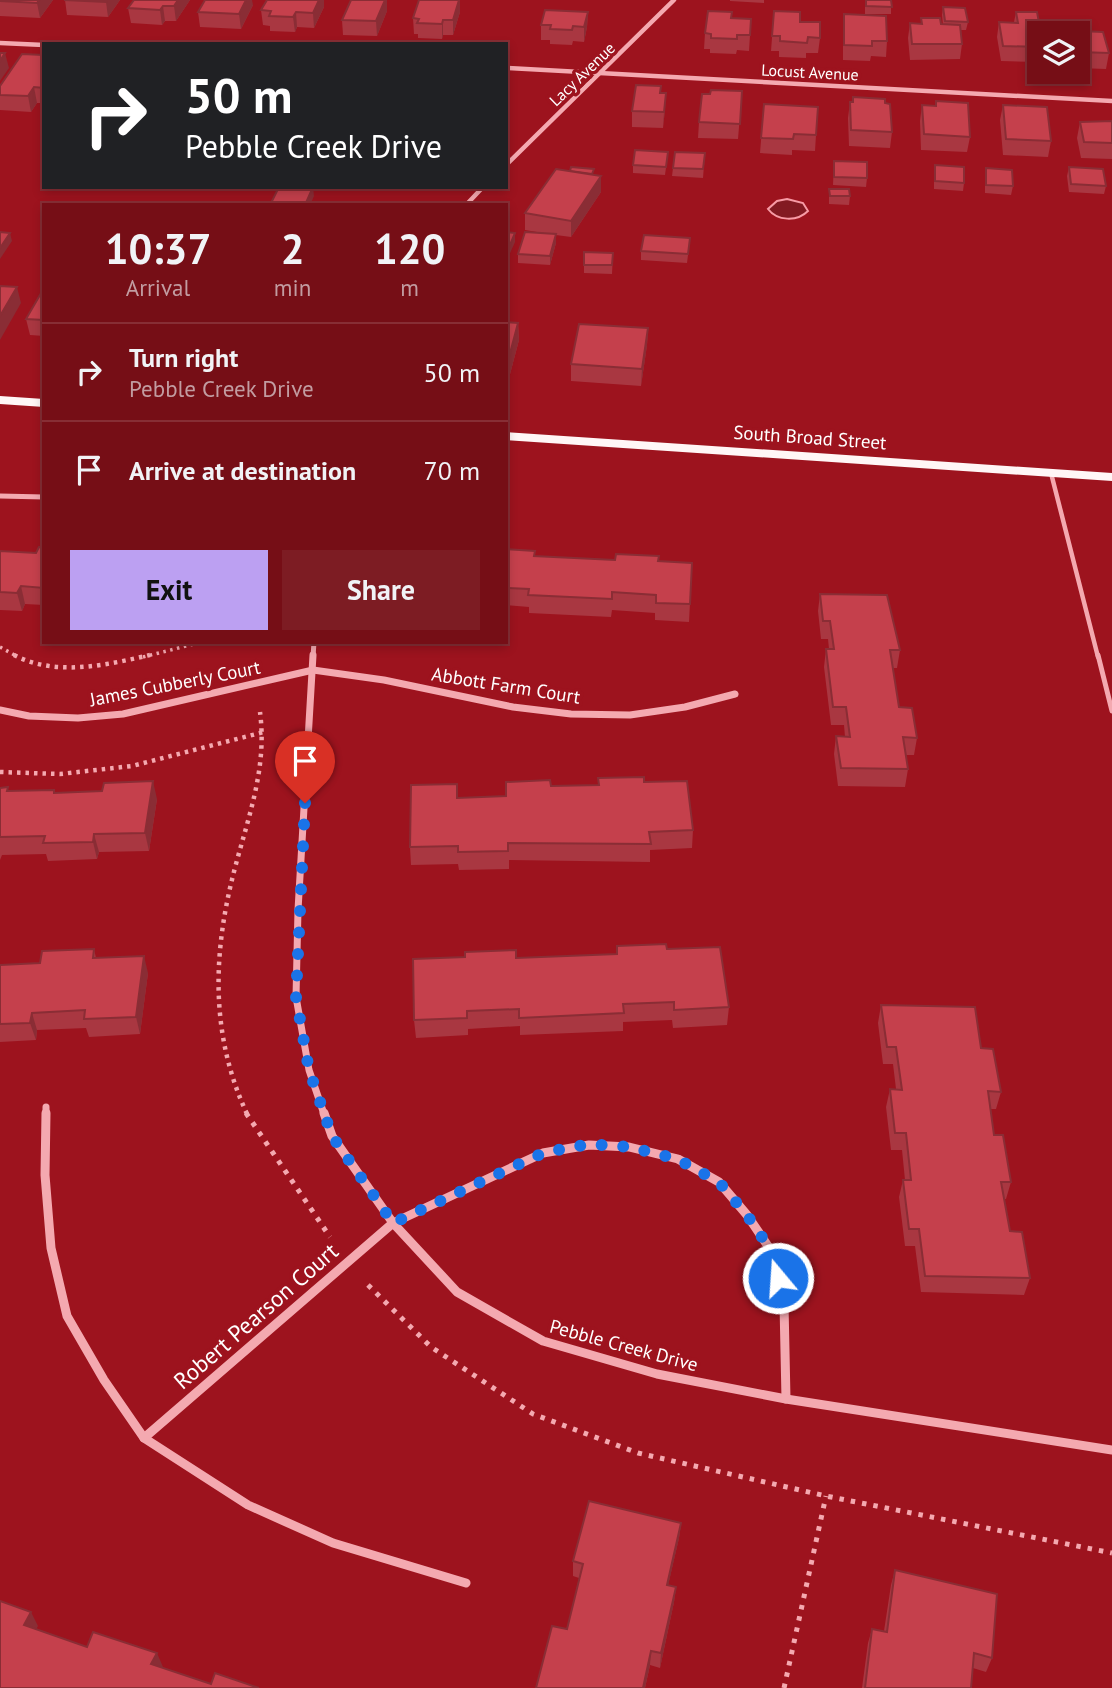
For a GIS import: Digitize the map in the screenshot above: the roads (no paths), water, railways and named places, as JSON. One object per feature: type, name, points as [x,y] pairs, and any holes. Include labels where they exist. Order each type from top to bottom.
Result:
[{"type":"main road","points":[[0,400],[42,404]]},
{"type":"main road","name":"South Broad Street","points":[[508,436],[1112,477]]},
{"type":"street","name":"Lacy Avenue","points":[[508,163],[674,0]]},
{"type":"street","points":[[0,43],[42,45]]},
{"type":"street","name":"Locust Avenue","points":[[508,68],[1112,101]]},
{"type":"street","points":[[468,203],[481,189]]},
{"type":"street","points":[[0,496],[42,497]]},
{"type":"street","name":"Pebble Creek Drive","points":[[314,644],[298,910],[296,997],[309,1070],[332,1136],[393,1223],[457,1292],[543,1341],[657,1374],[786,1399],[1112,1450]]},
{"type":"street","name":"James Cubberly Court","points":[[0,710],[29,716],[78,719],[123,714],[313,670]]},
{"type":"street","name":"Abbott Farm Court","points":[[313,670],[384,680],[513,707],[571,714],[630,715],[685,707],[735,694]]},
{"type":"street","points":[[46,1107],[45,1175],[51,1248],[67,1316],[104,1380],[145,1438],[248,1505],[332,1543],[466,1583]]},
{"type":"street","name":"Robert Pearson Court","points":[[145,1438],[393,1223],[543,1153],[589,1144],[629,1147],[677,1159],[719,1182],[747,1215],[772,1252],[784,1304],[786,1399]]},
{"type":"lane","points":[[1051,473],[1112,711]]}]
